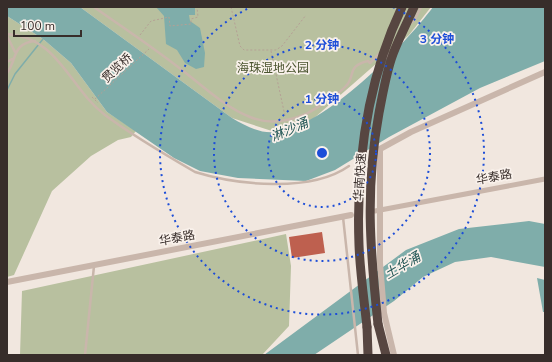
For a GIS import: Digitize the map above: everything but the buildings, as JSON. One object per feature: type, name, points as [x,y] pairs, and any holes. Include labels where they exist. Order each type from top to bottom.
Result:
[{"type":"highway","name":"华南快速","points":[[368,355],[359,227],[359,192],[363,144],[377,71],[386,43],[402,7]]},
{"type":"highway","name":"华南快速","points":[[381,355],[370,246],[369,198],[373,156],[387,74],[393,55],[414,7]]},
{"type":"highway","points":[[378,324],[386,355]]},
{"type":"street","points":[[394,355],[384,313],[380,264],[378,210],[382,147],[410,132],[545,72]]},
{"type":"street","name":"华泰路","points":[[378,210],[545,179]]},
{"type":"street","name":"华泰路","points":[[7,282],[351,215]]},
{"type":"lane","points":[[94,7],[233,109],[250,118],[271,122],[286,121],[307,113],[347,86],[352,70],[359,63],[368,61],[370,63],[415,19],[421,7]]},
{"type":"lane","points":[[15,52],[7,35],[17,35],[36,42],[70,74],[82,92],[104,114],[195,172],[210,176],[256,183],[306,182],[337,174],[349,166]]},
{"type":"lane","points":[[7,73],[15,52],[27,43],[36,42]]},
{"type":"lane","points":[[7,62],[13,59]]},
{"type":"lane","points":[[343,217],[358,355]]},
{"type":"lane","points":[[85,355],[94,265]]},
{"type":"path","points":[[138,38],[151,21],[169,17],[170,26],[191,24],[191,19],[198,16],[197,7]]},
{"type":"path","points":[[231,7],[240,46],[244,50],[276,50],[282,46],[306,15]]},
{"type":"path","name":"贯览桥","points":[[96,99],[150,49]]},
{"type":"path","points":[[271,50],[286,121]]},
{"type":"green space","name":"海珠湿地公园","points":[[80,7],[431,7],[409,35],[313,119],[275,132],[232,118]]},
{"type":"green space","points":[[7,16],[43,39],[71,63],[107,112],[136,131],[131,137],[118,140],[91,156],[52,191],[14,275],[7,277]]},
{"type":"green space","points":[[286,234],[291,266],[289,326],[262,355],[20,355],[22,291]]},
{"type":"water","name":"淋沙涌","points":[[7,7],[80,7],[232,118],[264,132],[275,132],[295,127],[316,116],[339,101],[384,62],[433,7],[545,7],[545,61],[480,88],[389,137],[335,170],[306,181],[238,178],[200,171],[174,158],[107,112],[71,63],[43,39],[7,16]]},
{"type":"water","points":[[156,7],[195,7],[195,15],[189,15],[190,21],[200,28],[205,53],[204,67],[196,69],[185,63],[177,50],[166,44],[164,16]]},
{"type":"water","name":"土华涌","points":[[529,221],[545,224],[545,267],[491,257],[455,262],[423,277],[394,301],[314,355],[264,355],[406,250],[459,229]]},
{"type":"water","points":[[537,278],[545,280],[545,312],[543,312]]},
{"type":"waterway","points":[[7,90],[15,74],[43,39]]}]
